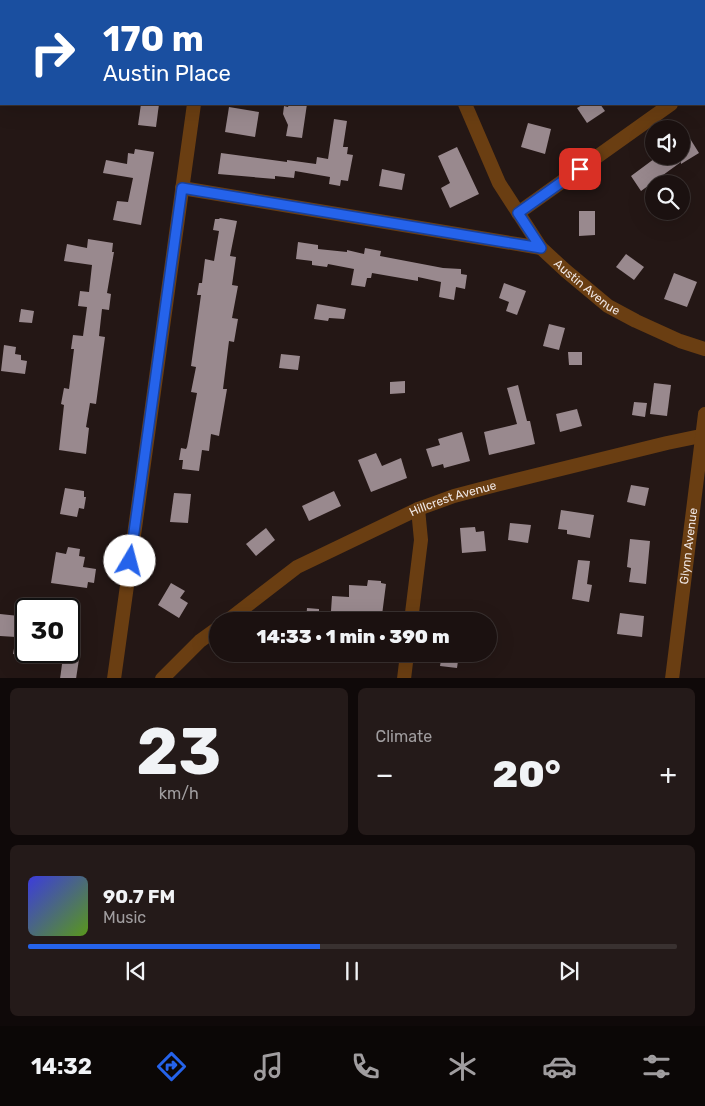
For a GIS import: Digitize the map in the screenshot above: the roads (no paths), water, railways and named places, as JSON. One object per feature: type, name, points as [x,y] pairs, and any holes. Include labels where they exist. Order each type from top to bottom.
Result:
[{"type":"street","points":[[114,678],[194,105]]},
{"type":"street","name":"Austin Avenue","points":[[465,105],[499,183],[541,248],[608,306],[680,341],[705,349]]},
{"type":"street","points":[[518,213],[670,105]]},
{"type":"street","points":[[182,188],[541,248]]},
{"type":"street","name":"Glynn Avenue","points":[[672,678],[705,414]]},
{"type":"street","name":"Hillcrest Avenue","points":[[238,612],[297,567],[418,510],[454,496],[666,442],[703,436]]},
{"type":"street","points":[[412,612],[421,540],[418,510]]},
{"type":"street","points":[[162,678],[209,634]]},
{"type":"street","points":[[404,678],[406,662]]}]
